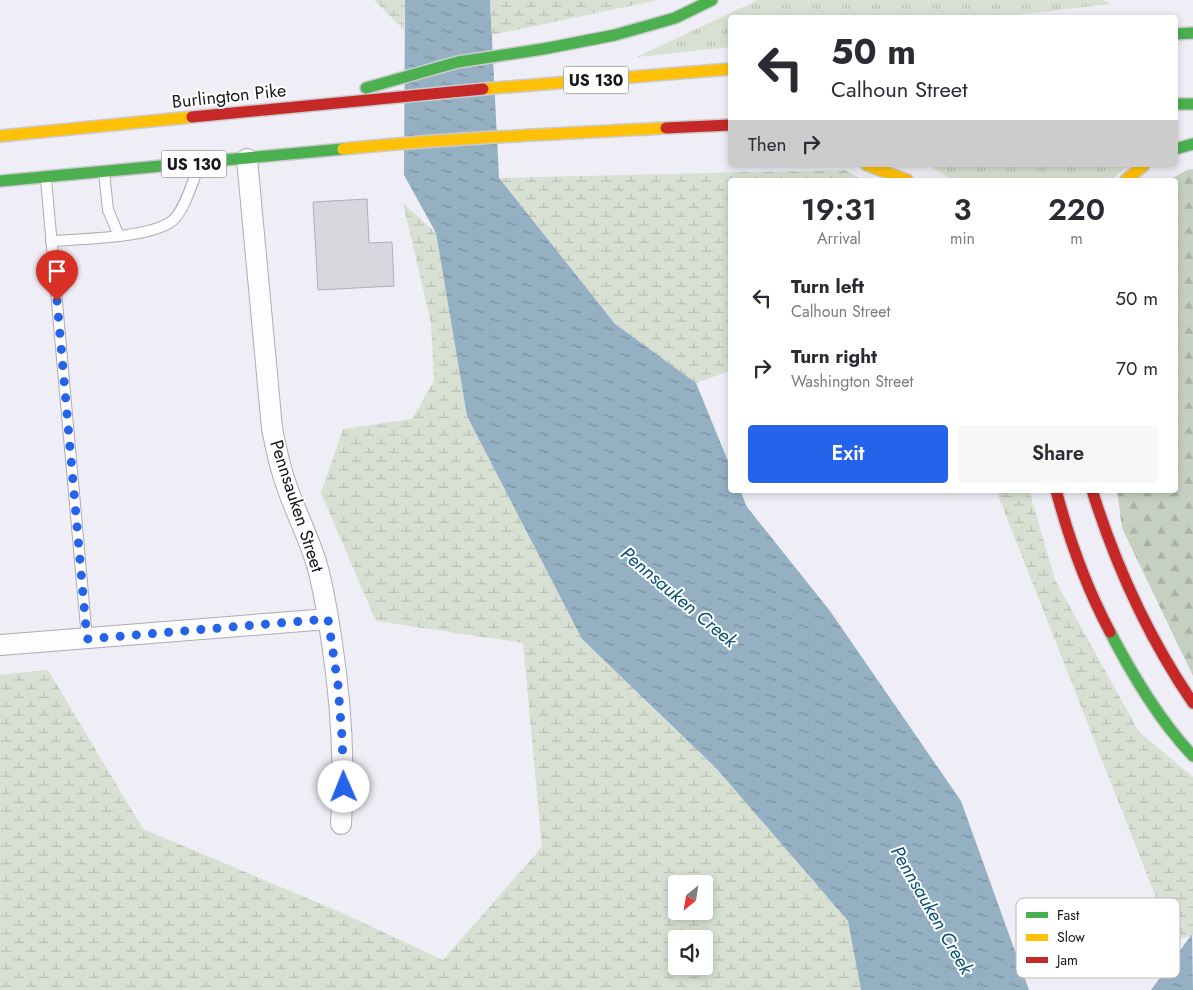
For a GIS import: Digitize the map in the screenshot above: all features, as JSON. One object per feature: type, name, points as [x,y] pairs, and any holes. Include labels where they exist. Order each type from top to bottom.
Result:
[{"type":"highway","points":[[295,108],[458,62],[526,52],[615,35],[675,18],[712,0]]},
{"type":"highway","points":[[1178,34],[1193,33]]},
{"type":"highway","name":"Burlington Pike","points":[[0,136],[461,91],[728,69]]},
{"type":"highway","points":[[1178,104],[1193,104]]},
{"type":"highway","name":"US 130","points":[[0,181],[389,144],[528,134],[728,125]]},
{"type":"highway","points":[[613,131],[681,139]]},
{"type":"highway","points":[[1178,148],[1193,144]]},
{"type":"highway","points":[[871,167],[902,178]]},
{"type":"highway","points":[[1128,178],[1142,167]]},
{"type":"highway","points":[[1057,493],[1084,576],[1117,646],[1160,715],[1193,756]]},
{"type":"highway","points":[[1093,493],[1112,551],[1132,600],[1151,637],[1193,702]]},
{"type":"street","name":"Pennsauken Street","points":[[247,159],[272,428],[287,489],[304,526],[323,587],[338,685],[344,787],[341,824]]},
{"type":"street","points":[[0,645],[328,619]]},
{"type":"lane","points":[[51,241],[119,236],[146,231],[172,221],[180,212],[201,163]]},
{"type":"lane","points":[[104,172],[108,210],[119,236]]},
{"type":"lane","points":[[46,176],[87,639]]},
{"type":"green space","points":[[374,0],[405,0],[404,30]]},
{"type":"green space","points":[[490,0],[658,0],[492,35]]},
{"type":"green space","points":[[758,0],[1103,0],[1111,4],[1017,15],[728,15],[728,47],[637,57]]},
{"type":"green space","points":[[931,167],[1127,167],[1113,178],[949,178]]},
{"type":"green space","points":[[1193,169],[1193,676],[1122,528],[1117,493],[1178,493],[1178,178],[1173,178],[1187,170]]},
{"type":"green space","points":[[845,170],[859,178],[728,178],[728,372],[696,383],[615,325],[499,178]]},
{"type":"green space","points":[[403,203],[436,233],[467,416],[582,639],[716,768],[848,921],[861,990],[0,990],[0,675],[48,670],[143,829],[340,912],[443,960],[542,847],[523,643],[376,621],[321,493],[343,429],[412,419],[434,381],[431,323]]},
{"type":"green space","points":[[997,493],[1030,493],[1055,580],[1139,732],[1193,777],[1193,935],[1180,939],[1180,898],[1156,898]]},
{"type":"water","name":"Pennsauken Creek","points":[[405,0],[490,0],[499,178],[615,324],[696,383],[728,461],[728,493],[741,493],[747,507],[830,611],[961,801],[1016,954],[1016,978],[1025,978],[1029,990],[861,990],[848,921],[716,768],[582,639],[467,416],[436,233],[404,175]]},
{"type":"water","points":[[1192,934],[1193,990],[1151,990],[1160,978],[1180,978],[1180,950]]},
{"type":"building","points":[[367,199],[369,243],[392,242],[394,286],[318,290],[313,202]]},
{"type":"traffic: fast","points":[[366,88],[458,62],[543,49],[615,35],[675,18],[712,0]]},
{"type":"traffic: fast","points":[[1178,34],[1193,33]]},
{"type":"traffic: fast","points":[[1178,104],[1193,104]]},
{"type":"traffic: fast","points":[[1178,148],[1193,144]]},
{"type":"traffic: fast","points":[[0,181],[343,149]]},
{"type":"traffic: fast","points":[[1110,632],[1147,697],[1169,728],[1193,756]]},
{"type":"traffic: slow","points":[[483,89],[728,69]]},
{"type":"traffic: slow","points":[[0,136],[192,117]]},
{"type":"traffic: slow","points":[[343,149],[464,139],[666,128]]},
{"type":"traffic: slow","points":[[872,167],[902,178]]},
{"type":"traffic: slow","points":[[1128,178],[1142,167]]},
{"type":"traffic: jam","points":[[192,117],[483,89]]},
{"type":"traffic: jam","points":[[666,128],[728,125]]},
{"type":"traffic: jam","points":[[1057,493],[1079,562],[1093,598],[1110,632]]},
{"type":"traffic: jam","points":[[1093,493],[1101,519],[1135,601],[1162,653],[1193,703]]},
{"type":"route","points":[[57,301],[87,639],[328,619],[338,685],[344,787]]}]
